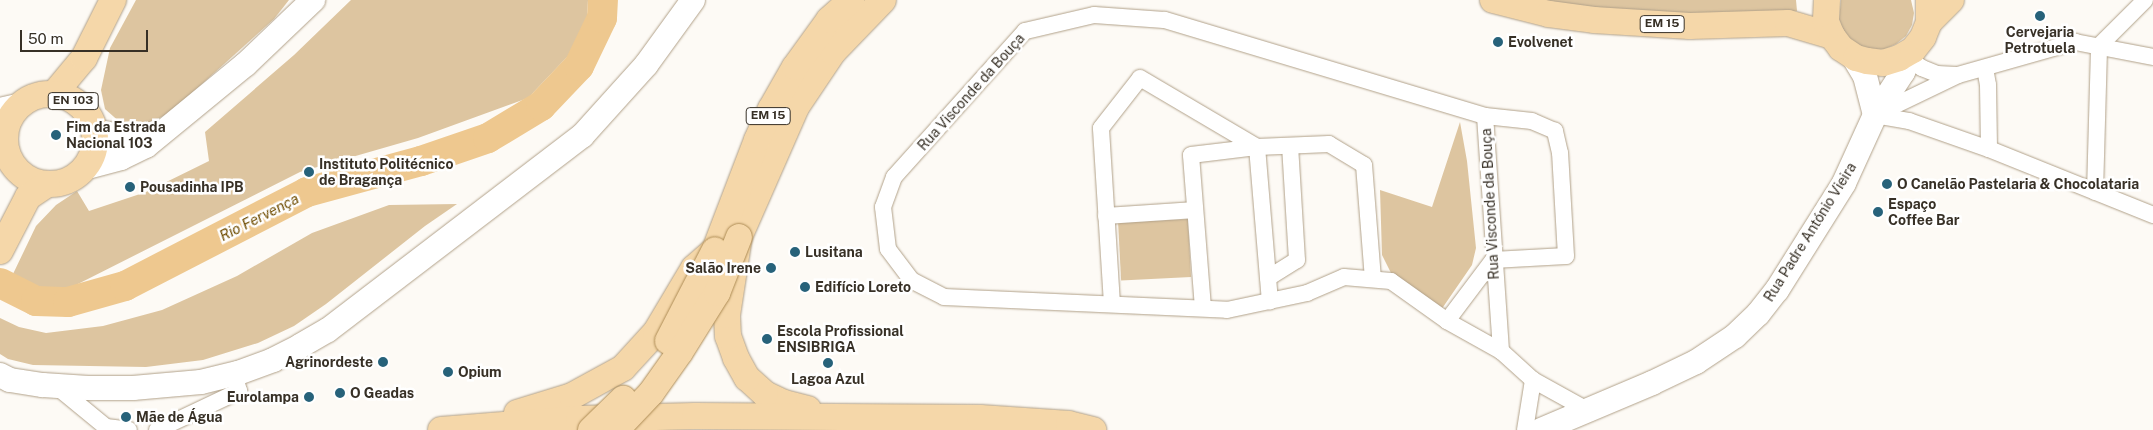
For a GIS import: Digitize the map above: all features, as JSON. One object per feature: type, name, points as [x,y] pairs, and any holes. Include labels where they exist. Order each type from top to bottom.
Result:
[{"type":"main road","points":[[54,94],[84,58],[113,0]]},
{"type":"main road","name":"EM 15","points":[[591,430],[606,417],[640,380],[671,337],[714,250],[771,108],[794,67],[829,20],[850,0]]},
{"type":"main road","name":"EM 15","points":[[616,430],[651,393],[680,352],[717,293],[739,237],[796,107],[833,52],[883,0]]},
{"type":"main road","name":"EM 15","points":[[1493,0],[1549,14],[1594,20],[1690,26],[1788,23],[1832,36],[1841,48],[1867,62],[1883,63],[1911,54]]},
{"type":"main road","points":[[1827,0],[1826,22],[1832,36]]},
{"type":"main road","points":[[1911,54],[1923,37],[1929,11],[1952,0]]},
{"type":"main road","points":[[84,58],[81,89],[95,144],[91,157],[84,168]]},
{"type":"main road","name":"EN 103","points":[[13,223],[20,194],[20,177],[6,152],[5,134],[9,119],[9,108],[41,95],[54,94],[65,97],[89,120]]},
{"type":"main road","points":[[6,152],[21,174],[33,181],[47,184]]},
{"type":"main road","name":"EN 103","points":[[0,251],[28,196],[47,184],[61,183],[74,178],[84,168]]},
{"type":"main road","points":[[739,237],[727,314],[728,336],[747,378],[765,394],[784,403],[877,424],[980,418],[1069,424],[1093,430]]},
{"type":"main road","points":[[490,428],[503,417],[572,396],[623,368],[656,332],[694,268],[714,250]]},
{"type":"main road","points":[[441,430],[490,428],[580,419],[695,416],[1023,430]]},
{"type":"main road","points":[[490,428],[578,430],[695,426],[913,426]]},
{"type":"street","points":[[84,168],[129,154],[146,146],[246,64],[313,0]]},
{"type":"street","points":[[0,376],[10,380],[56,386],[133,388],[201,382],[234,374],[273,360],[328,330],[582,136],[646,65],[693,0]]},
{"type":"street","points":[[2095,192],[2099,46],[2145,0]]},
{"type":"street","name":"Rua Visconde da Bouça","points":[[1094,15],[1164,20],[1485,116],[1493,260],[1501,351],[1447,321],[1391,281],[1344,276],[1307,293],[1227,310],[944,297],[911,280],[888,249],[883,207],[894,178],[1026,31],[1094,15]]},
{"type":"street","points":[[1875,115],[1958,75],[2074,42],[2153,57]]},
{"type":"street","points":[[1911,54],[1922,68],[1938,74],[1958,75]]},
{"type":"street","name":"Rua Padre António Vieira","points":[[1541,430],[1589,411],[1696,362],[1735,336],[1758,314],[1777,290],[1844,183],[1875,115],[1903,72],[1911,54]]},
{"type":"street","points":[[1853,56],[1866,76],[1875,115]]},
{"type":"street","points":[[1985,68],[1988,85],[1989,149]]},
{"type":"street","points":[[1112,304],[1101,128],[1140,78],[1257,147]]},
{"type":"street","points":[[1875,115],[1909,120],[1989,149],[2153,215]]},
{"type":"street","points":[[1447,321],[1493,260],[1566,256],[1560,153],[1555,131],[1532,121],[1485,116]]},
{"type":"street","points":[[89,120],[119,136],[144,136],[165,130]]},
{"type":"street","points":[[1203,308],[1191,155],[1257,147],[1330,144],[1364,165],[1373,279]]},
{"type":"street","points":[[1268,278],[1297,260],[1290,146]]},
{"type":"street","points":[[1257,147],[1270,301]]},
{"type":"street","points":[[1106,216],[1195,210]]},
{"type":"street","points":[[1501,351],[1533,380],[1589,411]]},
{"type":"street","points":[[158,430],[239,391],[234,374]]},
{"type":"street","points":[[1525,430],[1533,380]]},
{"type":"street","points":[[56,386],[89,422],[106,427],[129,430]]},
{"type":"shaded area","points":[[136,0],[289,0],[274,19],[172,111],[149,124],[122,124],[105,109],[101,90],[110,48]]},
{"type":"shaded area","points":[[351,0],[588,0],[586,37],[528,98],[418,138],[300,172],[68,289],[40,289],[13,274],[36,226],[56,205],[77,191],[89,211],[146,192],[209,161],[205,132],[294,55]]},
{"type":"shaded area","points":[[1540,0],[1796,0],[1797,11],[1766,14],[1649,14]]},
{"type":"shaded area","points":[[1841,0],[1911,0],[1914,13],[1912,25],[1906,36],[1896,44],[1885,49],[1873,50],[1861,47],[1850,40],[1843,31],[1839,19]]},
{"type":"shaded area","points":[[1460,122],[1467,161],[1476,248],[1472,265],[1441,310],[1392,275],[1382,255],[1380,190],[1432,207]]},
{"type":"shaded area","points":[[457,204],[425,226],[326,304],[294,326],[258,343],[203,360],[146,367],[33,365],[8,359],[0,354],[0,318],[19,327],[46,333],[103,326],[162,310],[237,276],[312,233],[389,205]]},
{"type":"shaded area","points":[[1188,219],[1191,277],[1121,281],[1118,223]]},
{"type":"waterway","name":"Rio Fervença","points":[[0,283],[36,301],[68,302],[125,286],[307,192],[421,161],[488,138],[541,106],[579,66],[602,18],[603,0]]},
{"type":"place","name":"Cervejaria Petrotuela","points":[[2040,16]]},
{"type":"place","name":"Evolvenet","points":[[1498,42]]},
{"type":"place","name":"Fim da Estrada Nacional 103","points":[[56,135]]},
{"type":"place","name":"Instituto Politécnico de Bragança","points":[[309,172]]},
{"type":"place","name":"O Canelão Pastelaria & Chocolataria","points":[[1887,184]]},
{"type":"place","name":"Pousadinha IPB","points":[[130,187]]},
{"type":"place","name":"Espaço Coffee Bar","points":[[1878,212]]},
{"type":"place","name":"Lusitana","points":[[795,252]]},
{"type":"place","name":"Salão Irene","points":[[771,268]]},
{"type":"place","name":"Edifício Loreto","points":[[805,287]]},
{"type":"place","name":"Escola Profissional ENSIBRIGA","points":[[767,339]]},
{"type":"place","name":"Agrinordeste","points":[[383,362]]},
{"type":"place","name":"Lagoa Azul","points":[[828,363]]},
{"type":"place","name":"Opium","points":[[448,372]]},
{"type":"place","name":"O Geadas","points":[[340,393]]},
{"type":"place","name":"Eurolampa","points":[[309,397]]},
{"type":"place","name":"Mãe de Água","points":[[126,417]]}]
